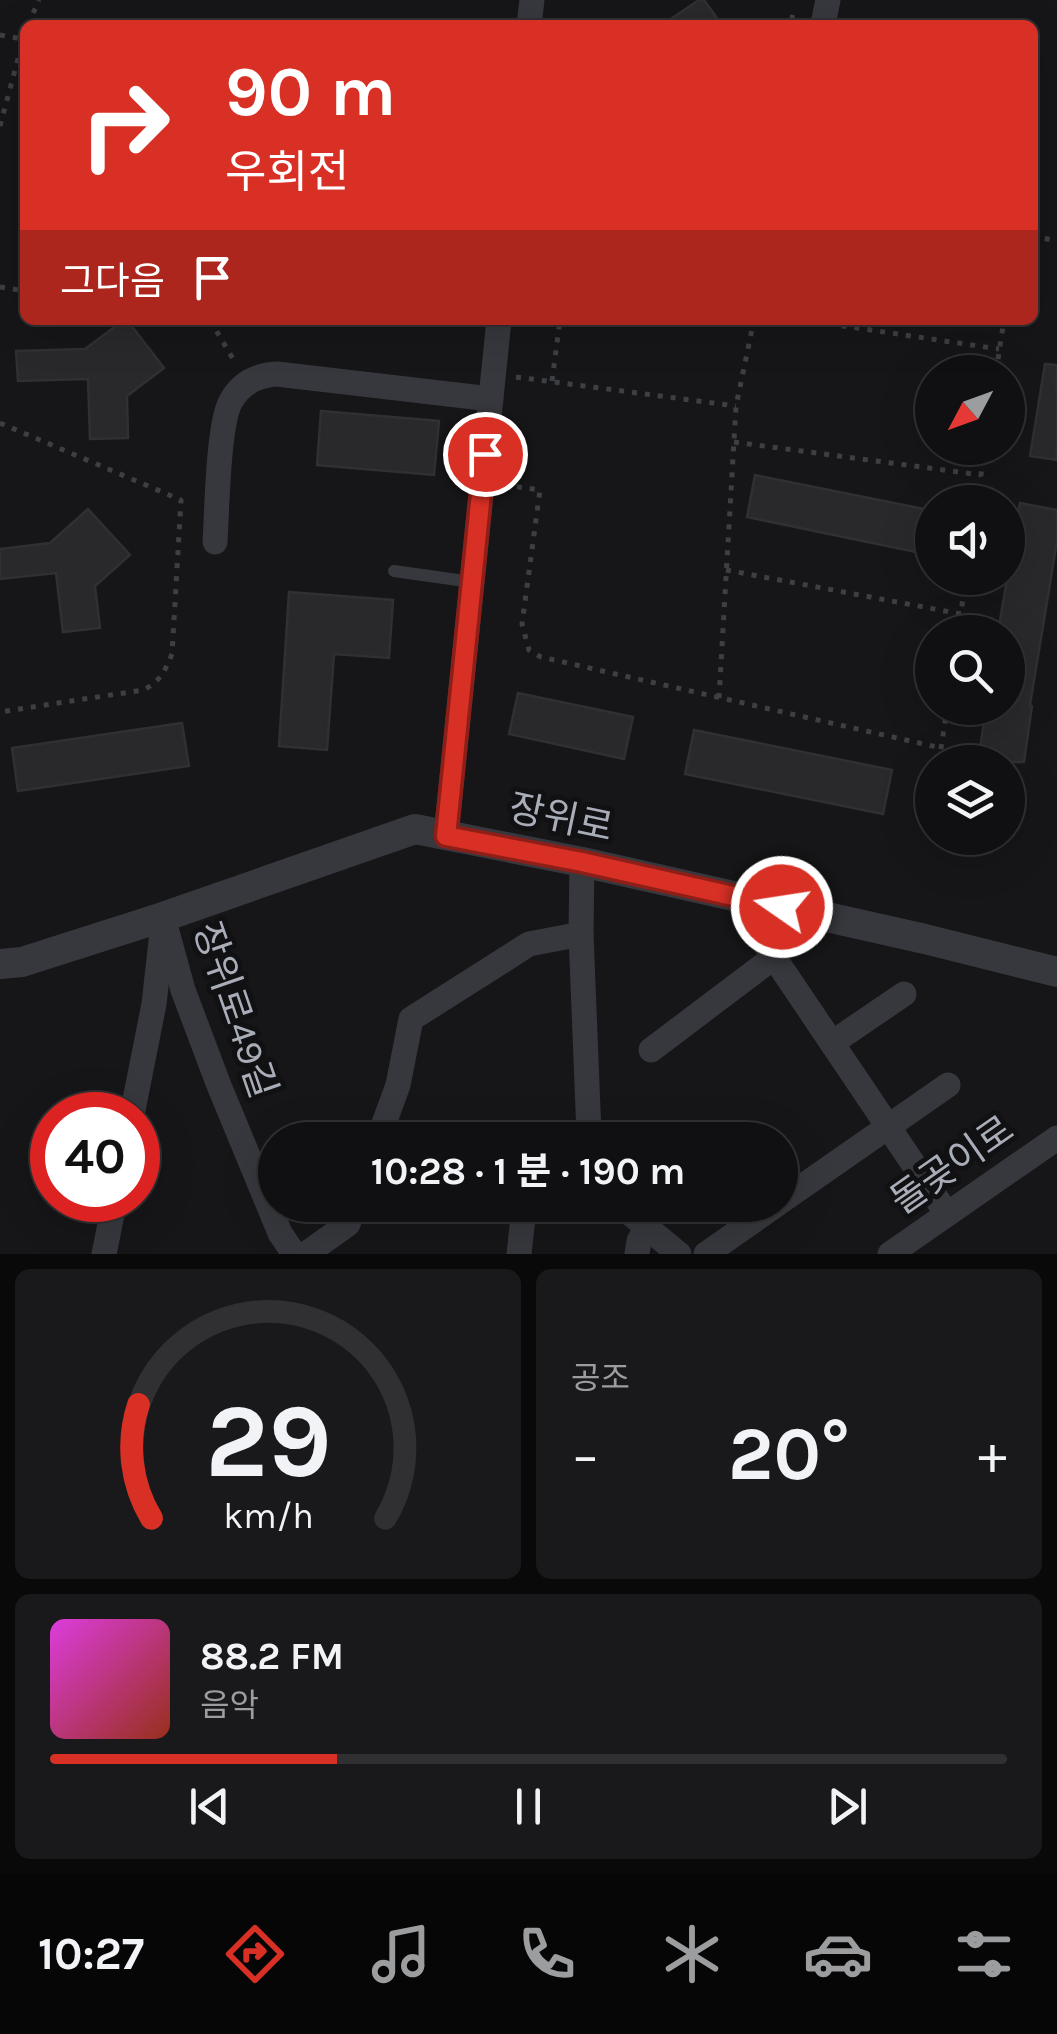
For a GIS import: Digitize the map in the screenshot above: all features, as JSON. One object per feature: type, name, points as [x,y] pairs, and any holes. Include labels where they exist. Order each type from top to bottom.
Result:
[{"type":"street","points":[[446,836],[498,325]]},
{"type":"street","points":[[215,542],[224,420],[230,402],[260,375],[492,386]]},
{"type":"street","name":"장위로","points":[[0,964],[22,962],[163,918],[415,829],[582,862],[1057,972]]},
{"type":"street","points":[[582,862],[587,1122]]},
{"type":"street","points":[[745,899],[749,920],[947,1214]]},
{"type":"street","name":"장위로49길","points":[[137,1092],[154,1004],[163,918]]},
{"type":"street","name":"장위로49길","points":[[163,918],[182,990],[218,1083],[280,1232],[294,1254]]},
{"type":"street","points":[[385,1122],[398,1085],[411,1019],[529,944],[581,934]]},
{"type":"street","points":[[650,1050],[774,957]]},
{"type":"street","points":[[832,1042],[904,994]]},
{"type":"street","points":[[798,1190],[948,1085]]},
{"type":"street","name":"돌곶이로","points":[[890,1254],[1057,1138]]},
{"type":"street","points":[[104,1254],[110,1222]]},
{"type":"street","points":[[306,1254],[349,1222]]},
{"type":"street","points":[[519,1254],[522,1222]]},
{"type":"street","points":[[641,1222],[679,1254]]},
{"type":"street","points":[[706,1254],[752,1222]]},
{"type":"street","points":[[637,1254],[647,1227]]},
{"type":"lane","points":[[394,570],[472,582]]},
{"type":"path","points":[[0,126],[20,52]]},
{"type":"path","points":[[213,325],[247,383]]},
{"type":"path","points":[[552,382],[559,325]]},
{"type":"path","points":[[719,698],[736,406],[753,325]]},
{"type":"path","points":[[836,325],[1000,349]]},
{"type":"path","points":[[999,355],[1003,325]]},
{"type":"path","points":[[492,386],[552,382],[736,406]]},
{"type":"path","points":[[0,424],[181,500],[172,654],[156,684],[143,690],[0,712]]},
{"type":"path","points":[[734,442],[981,475]]},
{"type":"path","points":[[980,485],[982,465]]},
{"type":"path","points":[[482,482],[540,490],[522,624],[528,650],[540,657],[928,745]]},
{"type":"path","points":[[726,570],[961,614],[964,595]]},
{"type":"building","points":[[704,0],[718,20],[669,20]]},
{"type":"building","points":[[117,325],[131,325],[164,368],[127,396],[128,438],[90,439],[88,379],[18,381],[16,351],[85,349]]},
{"type":"building","points":[[1045,364],[1057,365],[1057,460],[1030,456]]},
{"type":"building","points":[[321,411],[439,421],[434,475],[317,465]]},
{"type":"building","points":[[755,475],[915,507],[915,552],[747,517]]},
{"type":"building","points":[[1025,504],[1057,510],[1057,541],[1025,755],[1025,745],[981,745],[983,725],[1025,725],[1025,615],[1001,615],[1004,595],[1025,595]]},
{"type":"building","points":[[88,509],[130,555],[95,586],[100,628],[63,632],[56,573],[0,579],[0,549],[50,543]]},
{"type":"building","points":[[289,592],[393,600],[389,658],[334,654],[327,750],[279,746]]},
{"type":"building","points":[[518,693],[633,717],[624,759],[509,734]]},
{"type":"building","points":[[182,723],[189,766],[18,791],[12,748]]},
{"type":"building","points":[[694,730],[892,770],[883,814],[685,774]]},
{"type":"route","points":[[485,454],[446,836],[782,907]]}]
